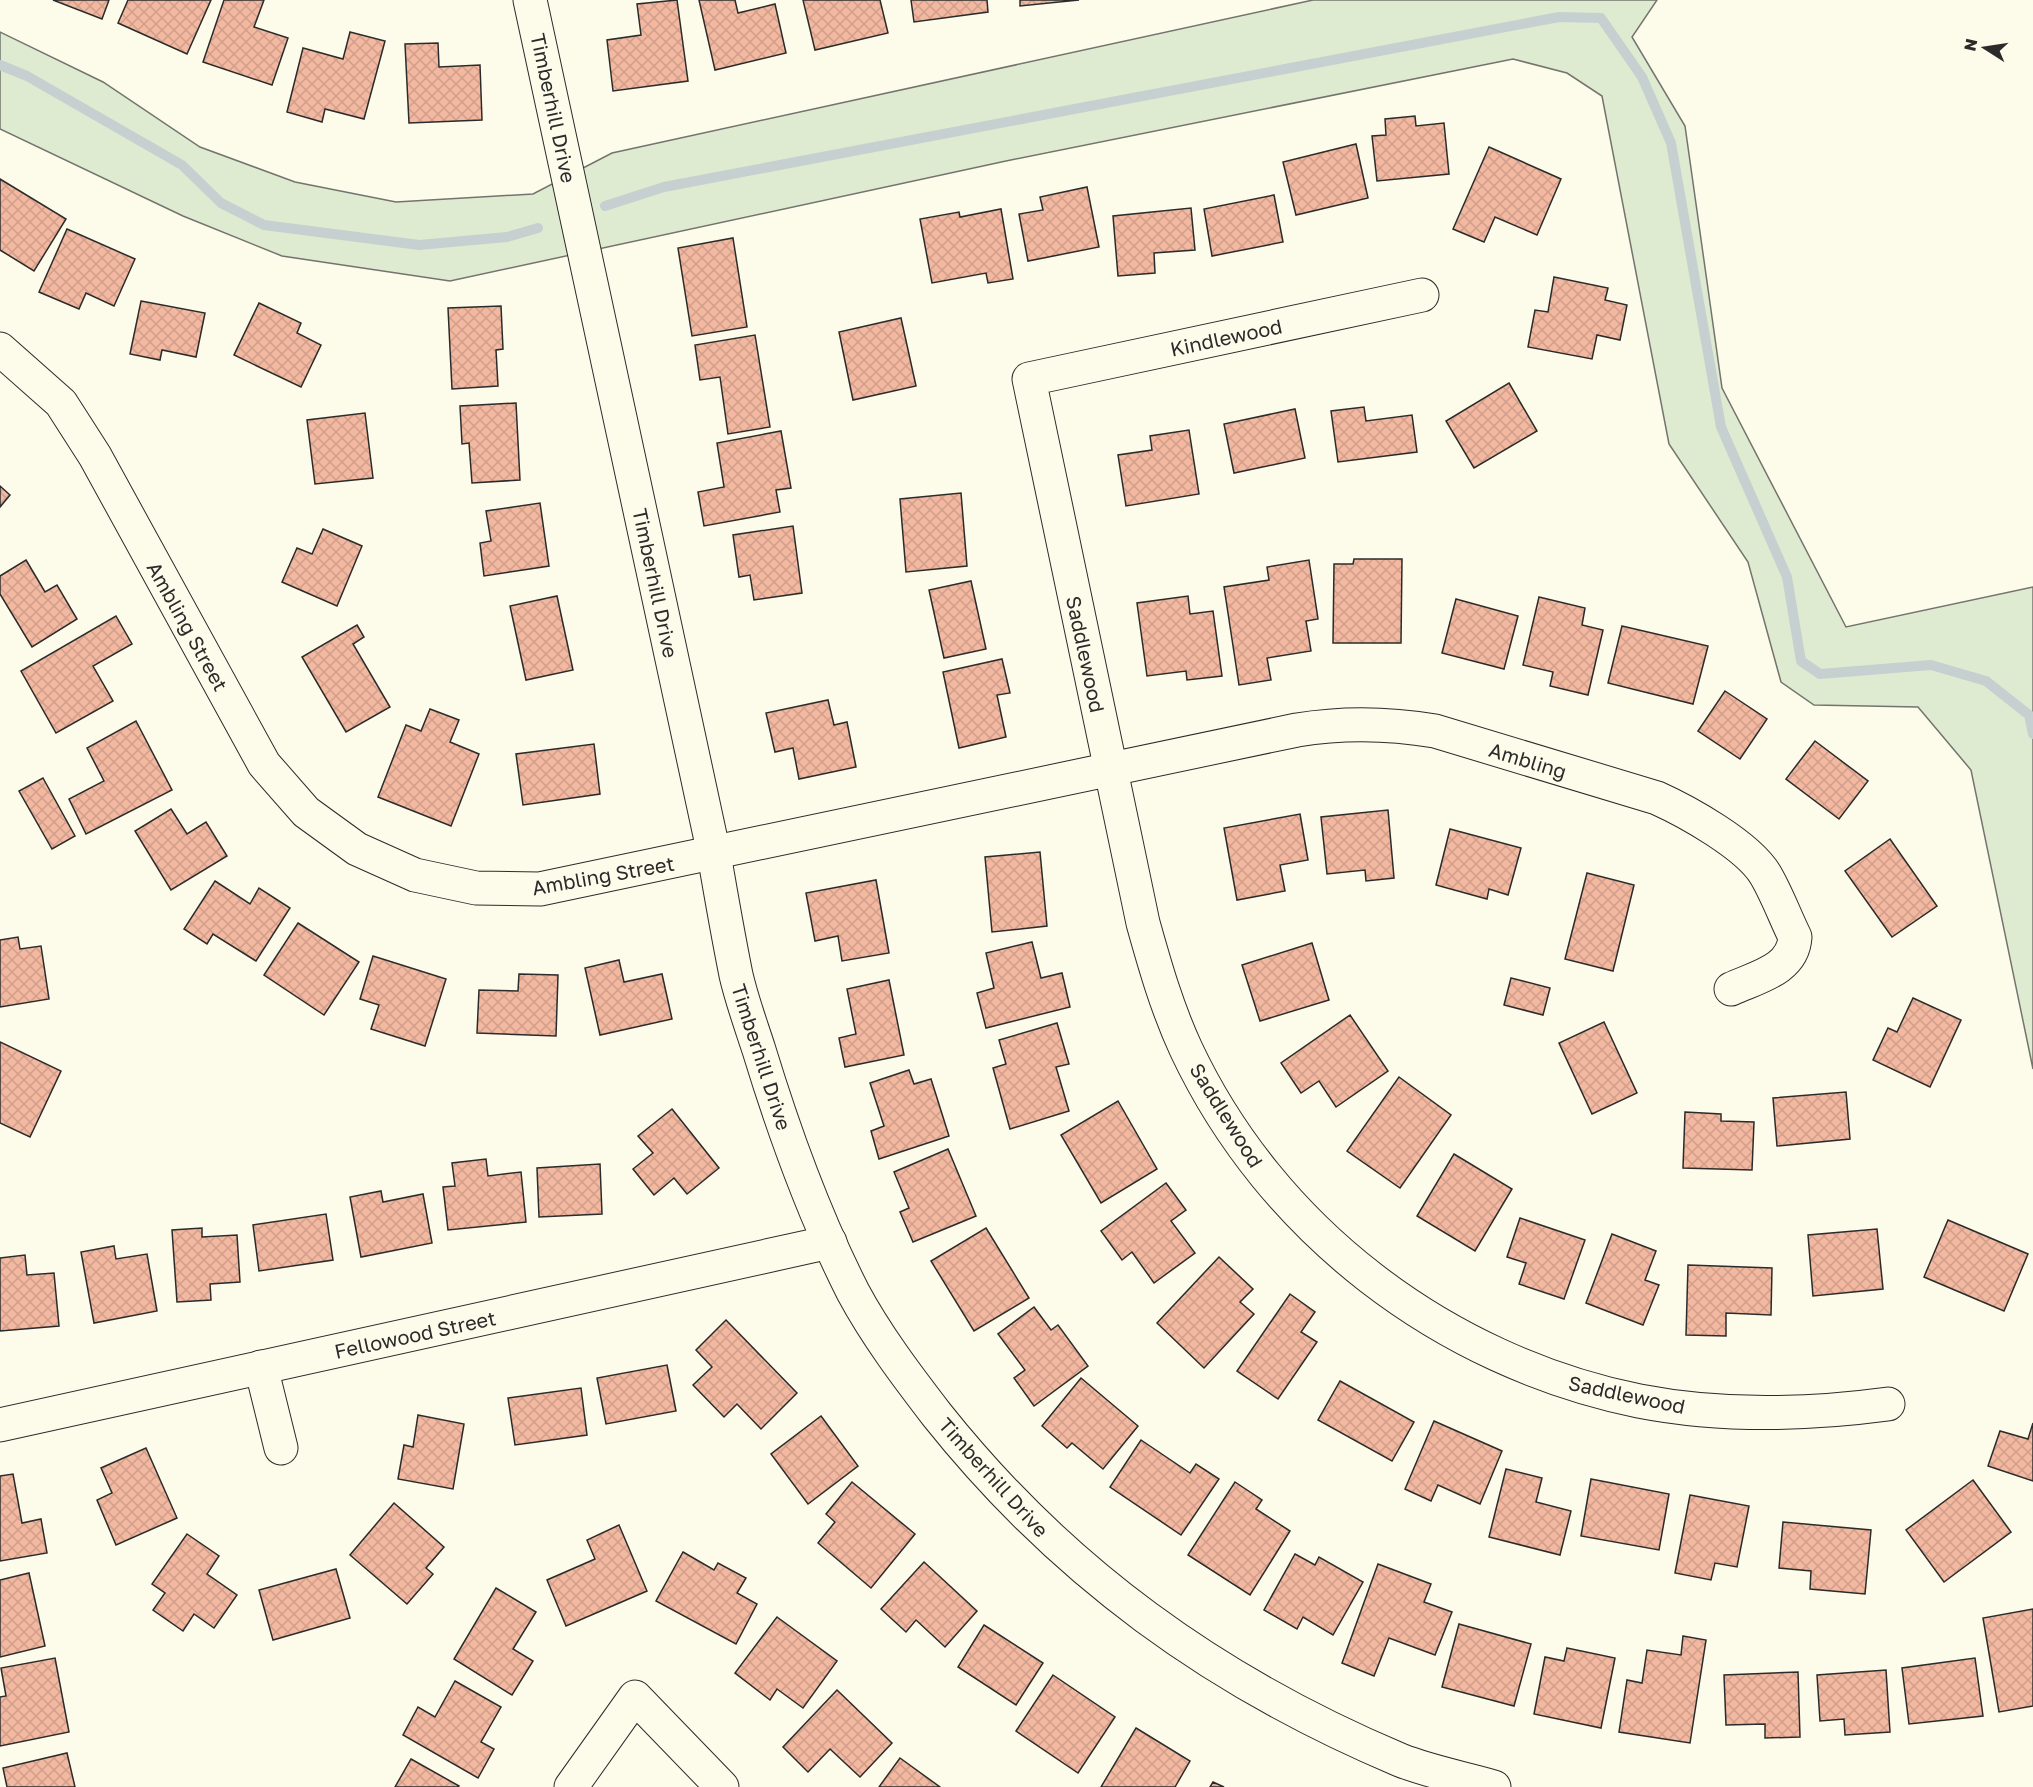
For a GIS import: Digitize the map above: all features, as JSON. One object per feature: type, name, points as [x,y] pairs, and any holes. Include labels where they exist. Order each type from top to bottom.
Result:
[{"type":"street","name":"Timberhill Drive","points":[[531,0],[714,854],[737,979],[775,1103],[830,1242],[855,1294],[908,1377],[977,1464],[1055,1544],[1141,1616],[1223,1671],[1320,1722],[1403,1761],[1494,1787]]},
{"type":"street","name":"Kindlewood","points":[[1029,379],[1422,295]]},
{"type":"street","name":"Ambling Street","points":[[0,349],[16,360],[61,403],[95,456],[264,764],[306,812],[330,831],[357,849],[415,875],[446,883],[509,891],[571,884],[1110,769]]},
{"type":"street","name":"Saddlewood","points":[[1029,379],[1143,923],[1161,987],[1186,1048],[1217,1107],[1254,1162],[1297,1212],[1345,1258],[1397,1298],[1453,1334],[1513,1363],[1575,1385],[1640,1401],[1705,1410],[1828,1412],[1888,1404]]},
{"type":"street","name":"Ambling","points":[[1110,769],[1297,730],[1367,723],[1435,732],[1657,798],[1689,813],[1731,841],[1765,873],[1795,937],[1794,948],[1785,964],[1731,989]]},
{"type":"street","name":"Fellowood Street","points":[[0,1425],[830,1242]]},
{"type":"street","points":[[261,1368],[281,1448]]},
{"type":"street","points":[[571,1787],[635,1697],[722,1787]]},
{"type":"green space","points":[[1313,0],[1657,0],[1632,37],[1685,126],[1722,388],[1846,627],[2033,587],[2033,1069],[1971,770],[1918,707],[1814,705],[1781,682],[1748,562],[1669,444],[1602,96],[1567,73],[1513,59],[1006,161],[450,281],[282,256],[183,216],[0,129],[0,32],[103,82],[200,147],[295,182],[396,202],[533,194],[612,153]]},
{"type":"building","points":[[53,0],[109,0],[102,19]]},
{"type":"building","points":[[128,0],[211,0],[187,54],[118,23]]},
{"type":"building","points":[[224,0],[264,0],[254,27],[288,38],[272,85],[203,62]]},
{"type":"building","points":[[677,0],[688,81],[613,91],[607,40],[641,35],[637,4]]},
{"type":"building","points":[[699,0],[735,0],[738,13],[775,4],[786,53],[715,70]]},
{"type":"building","points":[[803,0],[880,0],[888,33],[815,50]]},
{"type":"building","points":[[911,0],[987,0],[988,12],[914,22]]},
{"type":"building","points":[[1020,0],[1079,0],[1020,6]]},
{"type":"building","points":[[350,32],[385,41],[364,119],[325,109],[322,122],[287,112],[303,48],[343,59]]},
{"type":"building","points":[[438,43],[439,67],[480,65],[482,120],[409,123],[405,44]]},
{"type":"building","points":[[1415,116],[1416,126],[1444,123],[1449,174],[1377,181],[1372,136],[1386,135],[1385,119]]},
{"type":"building","points":[[1356,144],[1368,198],[1296,215],[1283,162]]},
{"type":"building","points":[[1489,147],[1561,179],[1537,235],[1495,217],[1484,242],[1453,229]]},
{"type":"building","points":[[0,179],[66,219],[34,271],[0,250]]},
{"type":"building","points":[[1087,187],[1099,247],[1028,261],[1019,214],[1043,210],[1040,197]]},
{"type":"building","points":[[1274,195],[1283,242],[1212,256],[1204,209]]},
{"type":"building","points":[[1191,208],[1195,250],[1154,253],[1155,273],[1118,276],[1113,216]]},
{"type":"building","points":[[1001,209],[1013,279],[988,283],[986,273],[932,283],[920,219],[959,212],[960,217]]},
{"type":"building","points":[[67,229],[135,259],[114,306],[86,293],[79,309],[39,292]]},
{"type":"building","points":[[733,238],[747,327],[692,336],[678,248]]},
{"type":"building","points":[[1554,277],[1608,288],[1605,300],[1627,305],[1620,340],[1597,335],[1592,359],[1528,347],[1535,310],[1548,312]]},
{"type":"building","points":[[141,301],[205,313],[196,357],[162,350],[160,360],[130,354]]},
{"type":"building","points":[[259,303],[301,323],[297,333],[321,345],[301,387],[234,355]]},
{"type":"building","points":[[501,306],[503,349],[496,350],[498,386],[452,389],[448,308]]},
{"type":"building","points":[[901,318],[916,386],[853,400],[839,332]]},
{"type":"building","points":[[755,335],[770,427],[728,434],[720,377],[700,380],[695,345]]},
{"type":"building","points":[[1509,383],[1537,431],[1474,468],[1446,421]]},
{"type":"building","points":[[516,403],[520,480],[472,483],[469,443],[462,444],[460,406]]},
{"type":"building","points":[[1364,407],[1366,421],[1412,415],[1417,452],[1338,462],[1331,411]]},
{"type":"building","points":[[1295,409],[1305,458],[1234,473],[1224,424]]},
{"type":"building","points":[[365,413],[373,478],[315,484],[307,420]]},
{"type":"building","points":[[1189,430],[1199,494],[1126,506],[1118,455],[1152,450],[1150,436]]},
{"type":"building","points":[[781,431],[791,488],[776,490],[780,512],[704,526],[698,492],[724,487],[717,443]]},
{"type":"building","points":[[0,486],[10,495],[0,507]]},
{"type":"building","points":[[961,493],[967,566],[906,572],[900,499]]},
{"type":"building","points":[[540,503],[549,566],[484,576],[480,543],[491,541],[486,511]]},
{"type":"building","points":[[793,526],[802,593],[754,600],[750,575],[739,577],[733,535]]},
{"type":"building","points":[[323,529],[362,546],[337,606],[282,582],[297,548],[312,554]]},
{"type":"building","points":[[1354,559],[1402,559],[1401,643],[1333,643],[1334,564],[1353,564]]},
{"type":"building","points":[[26,560],[45,592],[57,585],[77,619],[32,647],[0,594],[0,576]]},
{"type":"building","points":[[1309,560],[1318,619],[1306,621],[1311,651],[1267,658],[1271,680],[1239,685],[1224,587],[1269,580],[1267,567]]},
{"type":"building","points":[[971,581],[986,649],[944,658],[929,590]]},
{"type":"building","points":[[557,596],[573,670],[526,680],[510,606]]},
{"type":"building","points":[[1188,596],[1190,614],[1213,611],[1222,676],[1187,680],[1186,671],[1147,676],[1137,603]]},
{"type":"building","points":[[1539,597],[1585,608],[1582,625],[1603,630],[1588,695],[1550,686],[1553,672],[1523,665]]},
{"type":"building","points":[[1456,599],[1518,616],[1504,669],[1442,653]]},
{"type":"building","points":[[116,616],[132,644],[93,666],[113,701],[56,733],[21,671]]},
{"type":"building","points":[[357,625],[364,637],[353,644],[390,707],[346,732],[302,657]]},
{"type":"building","points":[[1622,626],[1708,646],[1693,704],[1608,683]]},
{"type":"building","points":[[1002,659],[1010,693],[997,695],[1006,737],[959,748],[943,672]]},
{"type":"building","points":[[1725,691],[1767,719],[1740,759],[1698,731]]},
{"type":"building","points":[[828,700],[834,725],[847,722],[856,767],[799,779],[793,748],[775,752],[766,713]]},
{"type":"building","points":[[430,709],[459,720],[450,742],[479,754],[451,826],[378,797],[406,725],[421,731]]},
{"type":"building","points":[[136,721],[172,790],[86,834],[69,799],[104,781],[87,748]]},
{"type":"building","points":[[1815,741],[1868,781],[1839,819],[1786,779]]},
{"type":"building","points":[[594,744],[600,794],[523,805],[516,754]]},
{"type":"building","points":[[43,778],[75,836],[52,849],[19,791]]},
{"type":"building","points":[[171,809],[187,834],[206,822],[227,856],[171,890],[135,831]]},
{"type":"building","points":[[1388,810],[1394,878],[1366,881],[1365,870],[1327,874],[1321,817]]},
{"type":"building","points":[[1300,814],[1308,860],[1280,865],[1285,891],[1237,900],[1224,828]]},
{"type":"building","points":[[1450,829],[1521,848],[1508,895],[1489,889],[1487,899],[1436,885]]},
{"type":"building","points":[[1890,839],[1937,906],[1892,937],[1845,871]]},
{"type":"building","points":[[1040,852],[1047,926],[992,932],[985,857]]},
{"type":"building","points":[[1587,873],[1634,885],[1613,971],[1565,959]]},
{"type":"building","points":[[876,880],[889,953],[842,961],[838,936],[815,941],[806,893]]},
{"type":"building","points":[[215,881],[250,904],[259,888],[290,908],[256,961],[213,934],[207,944],[184,929]]},
{"type":"building","points":[[298,923],[359,962],[324,1015],[264,975]]},
{"type":"building","points":[[18,937],[20,949],[41,946],[49,999],[0,1007],[0,940]]},
{"type":"building","points":[[1032,942],[1041,978],[1062,973],[1070,1007],[986,1028],[977,993],[994,988],[986,953]]},
{"type":"building","points":[[1312,943],[1329,1000],[1260,1021],[1242,965]]},
{"type":"building","points":[[373,956],[446,979],[425,1046],[371,1029],[379,1005],[360,999]]},
{"type":"building","points":[[619,960],[624,982],[662,974],[672,1019],[600,1035],[585,968]]},
{"type":"building","points":[[519,974],[558,975],[556,1036],[477,1033],[479,990],[518,991]]},
{"type":"building","points":[[1511,978],[1550,988],[1543,1015],[1504,1005]]},
{"type":"building","points":[[889,980],[904,1055],[845,1067],[839,1038],[856,1034],[847,989]]},
{"type":"building","points":[[1913,998],[1961,1020],[1930,1087],[1873,1060],[1888,1028],[1897,1032]]},
{"type":"building","points":[[1350,1015],[1388,1071],[1336,1107],[1319,1081],[1301,1093],[1281,1063]]},
{"type":"building","points":[[1604,1022],[1637,1093],[1592,1114],[1559,1043]]},
{"type":"building","points":[[1057,1023],[1069,1064],[1056,1067],[1069,1111],[1010,1129],[993,1068],[1006,1064],[999,1040]]},
{"type":"building","points":[[0,1042],[61,1071],[30,1137],[0,1123]]},
{"type":"building","points":[[909,1070],[914,1084],[931,1079],[949,1136],[879,1159],[871,1131],[884,1126],[870,1083]]},
{"type":"building","points":[[1399,1077],[1451,1115],[1400,1188],[1347,1151]]},
{"type":"building","points":[[1846,1092],[1850,1139],[1777,1146],[1773,1098]]},
{"type":"building","points":[[1118,1101],[1157,1169],[1101,1203],[1061,1135]]},
{"type":"building","points":[[672,1109],[719,1168],[687,1194],[674,1178],[654,1195],[633,1169],[653,1153],[638,1136]]},
{"type":"building","points":[[1685,1112],[1721,1114],[1721,1121],[1754,1122],[1752,1170],[1683,1168]]},
{"type":"building","points":[[948,1149],[976,1216],[913,1242],[900,1212],[909,1208],[894,1172]]},
{"type":"building","points":[[1454,1154],[1512,1189],[1475,1251],[1417,1216]]},
{"type":"building","points":[[486,1159],[488,1176],[521,1172],[526,1222],[448,1230],[443,1187],[455,1186],[452,1163]]},
{"type":"building","points":[[600,1164],[602,1214],[539,1217],[537,1168]]},
{"type":"building","points":[[1166,1183],[1186,1210],[1171,1221],[1195,1253],[1154,1283],[1132,1252],[1122,1260],[1101,1231]]},
{"type":"building","points":[[381,1191],[383,1202],[423,1194],[432,1243],[361,1257],[350,1197]]},
{"type":"building","points":[[326,1214],[333,1260],[259,1271],[253,1225]]},
{"type":"building","points":[[1520,1218],[1585,1240],[1564,1299],[1519,1284],[1526,1263],[1507,1257]]},
{"type":"building","points":[[1948,1220],[2028,1254],[2004,1311],[1924,1277]]},
{"type":"building","points":[[202,1228],[202,1237],[237,1235],[240,1282],[210,1284],[211,1300],[177,1302],[172,1230]]},
{"type":"building","points":[[986,1228],[1029,1298],[974,1331],[931,1261]]},
{"type":"building","points":[[1877,1229],[1883,1289],[1813,1296],[1808,1235]]},
{"type":"building","points":[[1612,1234],[1656,1251],[1645,1280],[1659,1285],[1643,1325],[1586,1303]]},
{"type":"building","points":[[114,1246],[116,1259],[147,1254],[157,1311],[94,1323],[81,1252]]},
{"type":"building","points":[[25,1255],[27,1275],[54,1273],[59,1326],[0,1331],[0,1258]]},
{"type":"building","points":[[1219,1257],[1253,1289],[1240,1302],[1254,1314],[1204,1368],[1157,1323]]},
{"type":"building","points":[[1688,1265],[1772,1268],[1771,1315],[1726,1313],[1726,1336],[1686,1335]]},
{"type":"building","points":[[1290,1294],[1315,1312],[1301,1332],[1317,1342],[1278,1399],[1237,1371]]},
{"type":"building","points":[[1034,1307],[1051,1330],[1058,1325],[1088,1366],[1034,1406],[1014,1378],[1025,1370],[998,1334]]},
{"type":"building","points":[[726,1320],[797,1393],[761,1429],[737,1404],[724,1417],[693,1385],[712,1367],[696,1350]]},
{"type":"building","points":[[667,1365],[676,1411],[606,1424],[597,1378]]},
{"type":"building","points":[[1081,1378],[1138,1426],[1103,1469],[1072,1443],[1067,1448],[1042,1426]]},
{"type":"building","points":[[1340,1381],[1414,1422],[1392,1461],[1318,1420]]},
{"type":"building","points":[[581,1388],[587,1435],[515,1445],[508,1398]]},
{"type":"building","points":[[418,1415],[464,1424],[453,1489],[398,1479],[404,1445],[413,1447]]},
{"type":"building","points":[[821,1416],[858,1466],[808,1504],[771,1454]]},
{"type":"building","points":[[1434,1421],[1502,1451],[1480,1504],[1438,1485],[1431,1501],[1405,1489]]},
{"type":"building","points":[[2033,1423],[2033,1481],[1988,1466],[2000,1431],[2028,1439]]},
{"type":"building","points":[[1141,1440],[1190,1473],[1196,1464],[1219,1479],[1181,1535],[1110,1487]]},
{"type":"building","points":[[146,1448],[177,1518],[116,1545],[97,1500],[112,1493],[101,1468]]},
{"type":"building","points":[[1506,1469],[1542,1478],[1536,1502],[1571,1511],[1560,1555],[1489,1537]]},
{"type":"building","points":[[13,1474],[22,1523],[41,1519],[47,1553],[0,1561],[0,1476]]},
{"type":"building","points":[[1591,1479],[1669,1494],[1659,1550],[1581,1536]]},
{"type":"building","points":[[1973,1480],[2011,1532],[1944,1582],[1906,1530]]},
{"type":"building","points":[[852,1482],[915,1534],[871,1588],[818,1543],[835,1522],[826,1514]]},
{"type":"building","points":[[1235,1482],[1262,1500],[1256,1509],[1290,1531],[1250,1595],[1188,1555]]},
{"type":"building","points":[[1690,1495],[1749,1506],[1737,1567],[1715,1563],[1711,1580],[1675,1573]]},
{"type":"building","points":[[394,1503],[444,1547],[426,1568],[433,1574],[407,1604],[350,1555]]},
{"type":"building","points":[[1783,1522],[1871,1530],[1865,1594],[1810,1589],[1811,1571],[1779,1568]]},
{"type":"building","points":[[619,1525],[647,1591],[566,1626],[547,1580],[595,1559],[587,1540]]},
{"type":"building","points":[[187,1534],[219,1556],[207,1574],[237,1595],[214,1628],[194,1614],[183,1631],[153,1610],[165,1593],[152,1584]]},
{"type":"building","points":[[683,1552],[714,1570],[718,1563],[746,1578],[737,1593],[757,1604],[736,1644],[656,1601]]},
{"type":"building","points":[[1295,1554],[1315,1565],[1319,1557],[1363,1582],[1333,1635],[1303,1617],[1297,1629],[1264,1610]]},
{"type":"building","points":[[924,1562],[977,1611],[945,1647],[916,1620],[906,1632],[881,1609]]},
{"type":"building","points":[[1378,1564],[1431,1584],[1424,1602],[1452,1612],[1435,1655],[1389,1638],[1374,1676],[1342,1663]]},
{"type":"building","points":[[336,1569],[350,1618],[273,1640],[259,1590]]},
{"type":"building","points":[[29,1573],[45,1646],[0,1657],[0,1580]]},
{"type":"building","points":[[496,1588],[536,1612],[513,1649],[533,1661],[512,1695],[454,1659]]},
{"type":"building","points":[[2033,1609],[2033,1706],[1999,1712],[1983,1618]]},
{"type":"building","points":[[777,1617],[837,1661],[803,1708],[777,1689],[770,1700],[735,1673]]},
{"type":"building","points":[[1459,1624],[1531,1644],[1514,1706],[1442,1687]]},
{"type":"building","points":[[984,1625],[1043,1663],[1016,1705],[958,1667]]},
{"type":"building","points":[[1683,1636],[1706,1640],[1690,1743],[1619,1732],[1627,1680],[1642,1683],[1647,1650],[1681,1655]]},
{"type":"building","points":[[1567,1648],[1615,1658],[1601,1728],[1534,1714],[1545,1657],[1564,1661]]},
{"type":"building","points":[[55,1658],[69,1732],[0,1746],[0,1697],[6,1696],[1,1668]]},
{"type":"building","points":[[1975,1658],[1983,1716],[1909,1724],[1902,1668]]},
{"type":"building","points":[[1886,1670],[1890,1732],[1845,1735],[1844,1719],[1820,1721],[1817,1675]]},
{"type":"building","points":[[1798,1672],[1800,1737],[1765,1738],[1765,1724],[1726,1725],[1724,1675]]},
{"type":"building","points":[[1053,1675],[1115,1717],[1078,1773],[1016,1731]]},
{"type":"building","points":[[455,1681],[501,1707],[481,1742],[494,1749],[478,1778],[403,1735],[418,1707],[435,1717]]},
{"type":"building","points":[[837,1690],[892,1743],[860,1777],[830,1749],[808,1772],[783,1747]]},
{"type":"building","points":[[1136,1728],[1190,1761],[1175,1787],[1101,1787]]},
{"type":"building","points":[[67,1753],[75,1787],[7,1787],[3,1768]]},
{"type":"building","points":[[900,1758],[940,1787],[879,1787]]},
{"type":"building","points":[[411,1759],[459,1786],[395,1787]]},
{"type":"building","points":[[1213,1782],[1224,1787],[1210,1787]]},
{"type":"waterway","points":[[605,206],[664,187],[1559,17],[1601,18],[1642,77],[1671,143],[1721,427],[1787,577],[1801,661],[1820,674],[1931,665],[1986,681],[2029,715],[2033,734]]},
{"type":"waterway","points":[[0,65],[27,76],[182,165],[221,203],[264,225],[419,245],[507,237],[538,228]]}]
